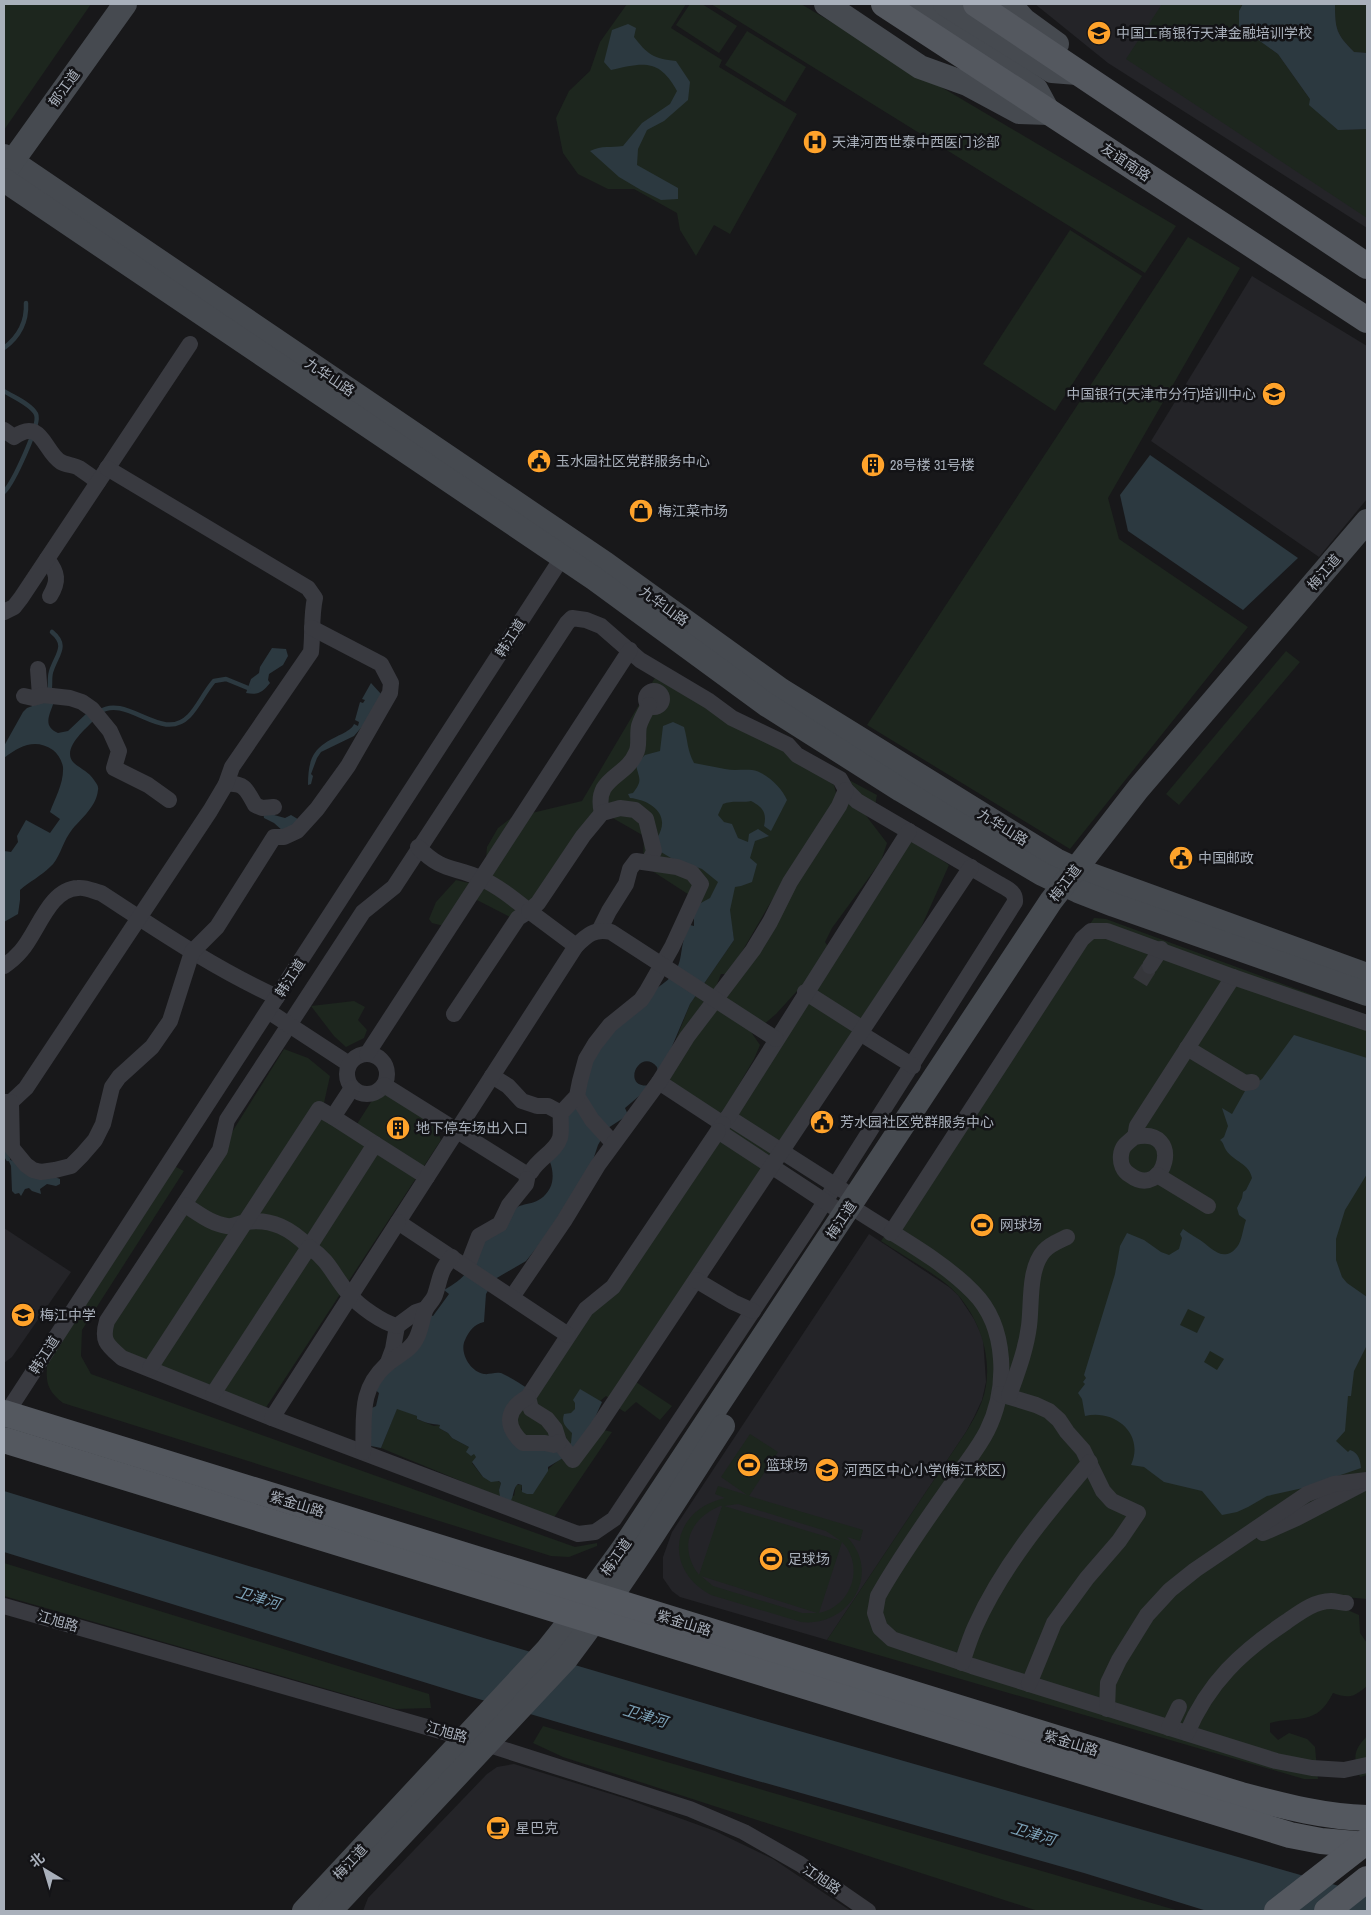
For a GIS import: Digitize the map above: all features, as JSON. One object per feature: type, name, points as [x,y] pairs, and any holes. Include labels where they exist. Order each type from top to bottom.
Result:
[{"type":"main road","name":"友谊南路","points":[[884,4],[1367,320]]},
{"type":"main road","points":[[976,4],[1367,266]]},
{"type":"main road","name":"紫金山路","points":[[5,1413],[1241,1795],[1297,1810],[1367,1818]]},
{"type":"main road","name":"紫金山路","points":[[4,1440],[1290,1835],[1321,1841],[1366,1844]]},
{"type":"main road","points":[[1278,1911],[1324,1874],[1366,1844]]},
{"type":"main road","points":[[1327,1911],[1365,1881]]},
{"type":"street","name":"郁江道","points":[[5,164],[107,4]]},
{"type":"street","name":"郁江道","points":[[5,164],[125,4]]},
{"type":"street","points":[[826,4],[920,67],[967,84],[1019,112],[1049,113]]},
{"type":"street","points":[[913,4],[1036,89],[1049,113]]},
{"type":"street","points":[[945,4],[1052,70],[1081,74]]},
{"type":"street","points":[[1010,4],[1024,20],[1068,52],[1081,74]]},
{"type":"street","name":"九华山路","points":[[5,164],[568,549],[767,705],[901,790],[1042,874],[1076,880],[1367,975]]},
{"type":"street","points":[[4,612],[14,607],[190,344]]},
{"type":"street","points":[[4,430],[14,437],[24,431],[36,434],[47,443],[49,450],[62,463],[102,475],[308,588],[315,598],[311,616],[311,652],[232,767],[226,784],[26,1088],[7,1102],[12,1148],[17,1156],[33,1170],[41,1172],[70,1166],[95,1140],[103,1124],[112,1087],[119,1077],[152,1047],[170,1021],[192,952],[217,927],[274,837],[284,837],[297,830],[317,810],[348,766],[390,693],[391,684],[381,664],[312,628]]},
{"type":"street","name":"梅江道","points":[[1076,880],[1138,789],[1367,521]]},
{"type":"street","name":"梅江道","points":[[304,1911],[502,1714],[556,1655],[584,1619],[849,1205],[1051,901],[1076,880],[1146,804],[1367,544]]},
{"type":"street","name":"韩江道","points":[[5,1413],[568,549]]},
{"type":"street","points":[[47,559],[55,568],[57,580],[50,596]]},
{"type":"street","points":[[572,618],[586,620],[601,626],[630,650],[640,660],[709,701],[732,718],[788,745],[797,755],[840,779],[846,790],[857,801],[971,867],[1013,893],[1016,897],[1015,902],[913,1066],[849,1205],[753,1311],[614,1519],[595,1532],[578,1534],[560,1529],[272,1418],[122,1358],[106,1344],[104,1331],[107,1321],[220,1150],[227,1120],[363,912],[394,887],[418,847],[567,622],[572,618]]},
{"type":"street","points":[[366,1054],[630,650]]},
{"type":"street","points":[[38,669],[41,696],[82,702],[96,714],[110,731],[119,751],[114,768],[148,785],[169,800]]},
{"type":"street","points":[[602,813],[601,792],[608,781],[624,768],[637,752],[639,727],[668,676]]},
{"type":"street","points":[[226,784],[236,783],[247,791],[255,806],[268,807]]},
{"type":"street","points":[[512,1297],[564,1221],[613,1143],[659,1082],[687,1037],[709,995],[753,950],[770,922],[790,882],[846,790]]},
{"type":"street","points":[[454,1014],[518,918],[538,904],[583,836],[602,813],[620,808],[635,810],[646,819],[654,851],[649,862]]},
{"type":"street","points":[[564,1448],[546,1443],[523,1443],[513,1433],[509,1419],[512,1410],[528,1396],[586,1309],[613,1287],[723,1124],[805,992],[909,831]]},
{"type":"street","points":[[418,847],[437,864],[482,879],[495,886],[576,946]]},
{"type":"street","points":[[272,1418],[576,946],[587,935],[600,929],[626,884],[630,870],[636,860],[677,867],[692,873],[701,884],[667,968],[641,1000],[610,1025],[596,1044],[586,1059],[577,1096],[561,1113],[561,1136],[557,1144],[535,1164],[528,1175],[526,1184],[509,1205],[500,1224],[479,1236],[467,1267]]},
{"type":"street","points":[[528,1396],[531,1409],[547,1419],[573,1460],[597,1428],[971,867]]},
{"type":"street","name":"九华山路","points":[[1076,880],[1367,994]]},
{"type":"street","points":[[4,966],[22,951],[56,898],[66,890],[85,888],[101,893],[192,952],[249,984],[273,1004],[290,1025],[349,1064]]},
{"type":"street","points":[[600,929],[611,932],[776,1039]]},
{"type":"street","points":[[891,1233],[1086,935],[1091,931],[1107,931],[1367,1023]]},
{"type":"street","points":[[1150,966],[1161,950]]},
{"type":"street","points":[[1135,1136],[1137,1126],[1233,977]]},
{"type":"street","points":[[805,992],[913,1066]]},
{"type":"street","points":[[1187,1048],[1245,1083],[1252,1082]]},
{"type":"street","points":[[360,1055],[373,1055],[384,1063],[387,1077],[384,1085],[376,1092],[370,1094],[357,1092],[352,1088],[347,1077],[349,1064],[360,1055]]},
{"type":"street","points":[[492,1076],[508,1086],[522,1101],[537,1106],[548,1106],[561,1113]]},
{"type":"street","points":[[659,1082],[723,1124],[772,1166],[849,1205]]},
{"type":"street","points":[[384,1085],[528,1175]]},
{"type":"street","points":[[333,1117],[352,1088]]},
{"type":"street","points":[[577,1096],[592,1120],[613,1143]]},
{"type":"street","points":[[150,1368],[319,1109],[428,1176]]},
{"type":"street","points":[[723,1124],[782,1151],[849,1205],[941,1265],[974,1292],[986,1310],[996,1331],[1004,1395]]},
{"type":"street","points":[[1135,1136],[1150,1136],[1162,1144],[1166,1159],[1164,1166],[1157,1175],[1147,1180],[1140,1180],[1127,1173],[1123,1167],[1121,1153],[1128,1140],[1135,1136]]},
{"type":"street","points":[[213,1394],[375,1144]]},
{"type":"street","points":[[1157,1175],[1208,1206]]},
{"type":"street","points":[[185,1204],[211,1222],[228,1226],[246,1222],[268,1221],[284,1227],[322,1255],[351,1296],[384,1322],[397,1326]]},
{"type":"street","points":[[398,1222],[568,1335]]},
{"type":"street","points":[[1067,1237],[1052,1244],[1038,1260],[1030,1301],[1029,1325],[1024,1351],[987,1432],[878,1596],[875,1613],[880,1628],[892,1639],[962,1663],[1276,1761],[1312,1768],[1344,1770],[1367,1765]]},
{"type":"street","points":[[363,1452],[364,1414],[369,1386],[387,1365],[417,1339],[425,1309],[434,1297],[442,1268],[452,1257]]},
{"type":"street","points":[[696,1280],[732,1302],[753,1311]]},
{"type":"street","points":[[387,1365],[393,1349],[397,1326],[416,1312],[425,1309]]},
{"type":"street","points":[[1004,1395],[1036,1404],[1059,1420],[1067,1432],[1084,1450],[1103,1491],[1112,1501],[1138,1513],[1120,1541],[1087,1578],[1054,1623],[1029,1684]]},
{"type":"street","points":[[962,1663],[974,1628],[1014,1558],[1060,1497],[1090,1462]]},
{"type":"street","points":[[1107,1708],[1108,1683],[1130,1640],[1147,1615],[1170,1590],[1230,1546],[1307,1494],[1334,1484],[1367,1480]]},
{"type":"street","points":[[1187,1733],[1196,1710],[1214,1684],[1246,1650],[1302,1611],[1317,1604],[1331,1601],[1346,1603]]},
{"type":"street","name":"江旭路","points":[[4,1606],[476,1741],[690,1809],[744,1832],[800,1864],[868,1911]]},
{"type":"street","points":[[1169,1728],[1179,1707]]},
{"type":"street","name":"梅江道","points":[[330,1911],[476,1741]]},
{"type":"shaded area","points":[[6,4],[91,4],[4,130],[4,7]]},
{"type":"shaded area","points":[[627,4],[686,4],[671,28],[722,60],[719,67],[797,114],[730,234],[714,225],[696,256],[680,230],[677,213],[634,189],[608,189],[578,174],[563,153],[556,118],[569,91],[590,71],[600,42]]},
{"type":"shaded area","points":[[690,4],[702,4],[737,26],[719,53],[676,25]]},
{"type":"shaded area","points":[[711,4],[801,4],[1176,226],[1145,273]]},
{"type":"shaded area","points":[[1035,4],[1367,4],[1367,228],[1108,63]]},
{"type":"shaded area","points":[[1162,4],[1243,4],[1239,11],[1240,26],[1278,54],[1310,99],[1338,130],[1367,129],[1367,218],[1126,59]]},
{"type":"shaded area","points":[[1335,4],[1367,4],[1367,53],[1354,52],[1343,40],[1336,25]]},
{"type":"shaded area","points":[[747,31],[806,67],[785,102],[725,65]]},
{"type":"shaded area","points":[[1070,230],[1142,276],[1055,411],[983,364]]},
{"type":"shaded area","points":[[1188,237],[1240,268],[1108,498],[1119,539],[1248,627],[1070,849],[867,725]]},
{"type":"shaded area","name":"中国银行(天津市分行)培训中心","points":[[1252,276],[1367,346],[1367,499],[1319,557],[1151,441]]},
{"type":"shaded area","points":[[1286,651],[1300,662],[1179,805],[1166,794]]},
{"type":"shaded area","points":[[656,676],[785,752],[834,785],[837,797],[769,905],[729,974],[721,974],[715,989],[675,1042],[690,1004],[734,940],[731,922],[643,865],[644,836],[597,809],[538,900],[512,918],[477,900],[444,926],[432,923],[429,919],[436,902],[456,880],[473,884],[486,859],[487,847],[498,828],[511,818],[582,801]]},
{"type":"shaded area","points":[[849,780],[877,795],[875,806],[864,813],[887,843],[881,861],[832,928],[825,942],[829,948],[817,969],[776,1014],[762,1026],[749,1029],[760,1045],[754,1059],[720,1117],[665,1081]]},
{"type":"shaded area","points":[[911,839],[949,865],[919,932],[627,1376],[672,1406],[660,1420],[636,1402],[625,1412],[606,1396],[575,1423],[612,1432],[553,1519],[381,1448],[397,1408],[417,1416],[417,1419],[434,1426],[440,1425],[439,1428],[448,1433],[452,1438],[469,1447],[477,1457],[472,1463],[483,1477],[498,1481],[501,1483],[499,1490],[514,1496],[516,1485],[522,1485],[521,1490],[534,1491],[550,1468],[574,1452],[572,1433],[572,1442],[560,1452],[507,1432]]},
{"type":"shaded area","points":[[1094,918],[1106,919],[1367,1015],[1367,1599],[1332,1596],[1343,1608],[1359,1615],[1360,1633],[1367,1643],[1367,1686],[1351,1696],[1333,1693],[1327,1704],[1320,1711],[1306,1718],[1270,1723],[1270,1732],[1278,1740],[1289,1733],[1307,1739],[1315,1747],[1318,1779],[1304,1779],[827,1640],[966,1432],[982,1401],[986,1386],[987,1371],[983,1340],[970,1312],[961,1299],[951,1288],[935,1276],[881,1241]]},
{"type":"shaded area","points":[[354,1001],[365,1007],[358,1020],[367,1030],[364,1038],[346,1047],[334,1036],[311,1006]]},
{"type":"shaded area","points":[[284,1049],[308,1058],[330,1076],[324,1103],[357,1124],[371,1102],[386,1093],[426,1119],[438,1132],[441,1140],[265,1409],[117,1349],[110,1339],[112,1324]]},
{"type":"shaded area","points":[[174,1166],[184,1171],[82,1330],[81,1356],[91,1374],[575,1547],[597,1543],[597,1546],[569,1557],[551,1556],[63,1403],[57,1398],[48,1384],[48,1359]]},
{"type":"shaded area","name":"梅江中学","points":[[4,1228],[71,1272],[12,1357],[4,1363]]},
{"type":"shaded area","name":"河西区中心小学(梅江校区)","points":[[869,1234],[949,1287],[958,1295],[974,1319],[983,1338],[986,1382],[982,1400],[974,1417],[966,1432],[827,1640],[680,1597],[672,1591],[663,1578],[663,1557],[672,1532]]},
{"type":"shaded area","points":[[750,1434],[778,1452],[749,1496],[863,1530],[860,1541],[847,1537],[857,1552],[862,1567],[861,1582],[855,1596],[846,1607],[833,1616],[818,1622],[801,1622],[711,1595],[695,1584],[685,1571],[680,1556],[679,1541],[684,1527],[693,1515],[707,1505],[725,1498],[715,1494],[718,1486],[747,1495],[721,1477]],"holes":[[[738,1504],[826,1531],[841,1541],[724,1506]],[[722,1506],[699,1575],[689,1555],[688,1545],[694,1526],[709,1512]],[[842,1542],[853,1562],[854,1573],[851,1584],[847,1594],[840,1602],[830,1609],[819,1613]],[[701,1576],[817,1613],[802,1613],[713,1586]]]},
{"type":"shaded area","points":[[4,1563],[429,1694],[431,1708],[396,1709],[4,1596]]},
{"type":"shaded area","points":[[543,1726],[1179,1911],[1038,1911],[563,1757],[533,1743]]},
{"type":"shaded area","points":[[1367,1736],[1367,1775],[1360,1777],[1356,1764],[1356,1755],[1359,1746]]},
{"type":"shaded area","points":[[514,1764],[627,1799],[715,1831],[773,1859],[851,1911],[363,1911],[368,1898],[487,1774],[497,1767]]},
{"type":"water","points":[[1243,4],[1335,4],[1336,25],[1343,40],[1354,52],[1367,53],[1367,129],[1338,130],[1309,105],[1310,99],[1278,54],[1239,26],[1239,11]]},
{"type":"water","points":[[628,24],[636,28],[634,37],[643,48],[656,57],[676,61],[690,82],[688,100],[664,121],[647,130],[638,149],[637,165],[678,188],[678,199],[661,200],[641,190],[619,177],[590,151],[603,147],[623,146],[642,123],[670,104],[677,91],[664,73],[657,68],[641,65],[611,70],[604,62],[612,30]]},
{"type":"water","points":[[1150,455],[1298,558],[1243,610],[1128,531],[1120,495]]},
{"type":"water","points":[[272,648],[286,649],[288,656],[283,665],[269,674],[268,680],[270,683],[262,691],[254,694],[246,693],[251,679],[259,673],[260,667]]},
{"type":"water","points":[[371,683],[381,694],[372,715],[354,736],[321,752],[311,774],[313,776],[311,784],[308,785],[308,774],[315,752],[326,743],[349,730],[354,724],[358,726],[359,722],[355,720],[360,702],[363,703],[365,700],[362,699]]},
{"type":"water","points":[[46,701],[54,701],[48,723],[58,733],[68,731],[87,713],[95,719],[76,739],[70,751],[74,763],[92,777],[97,785],[97,797],[69,834],[53,864],[20,890],[18,914],[4,922],[4,851],[11,852],[18,842],[17,836],[26,820],[50,833],[60,819],[50,812],[61,785],[63,773],[62,762],[55,752],[46,746],[34,744],[22,747],[4,758],[4,746],[23,712],[27,708]]},
{"type":"water","points":[[673,722],[684,727],[694,763],[728,770],[757,771],[773,781],[787,800],[771,831],[764,826],[765,817],[763,811],[755,803],[751,801],[723,804],[718,815],[724,822],[732,824],[738,838],[748,842],[749,834],[758,829],[769,836],[755,841],[750,858],[757,864],[752,882],[735,887],[730,910],[734,940],[690,1004],[659,1077],[657,1067],[650,1062],[644,1062],[635,1070],[636,1082],[642,1085],[652,1085],[625,1108],[628,1115],[608,1128],[598,1145],[593,1160],[546,1236],[526,1261],[495,1279],[486,1294],[484,1322],[472,1328],[465,1340],[463,1350],[467,1361],[474,1370],[484,1374],[501,1373],[527,1388],[507,1432],[560,1452],[571,1443],[572,1433],[565,1425],[563,1417],[564,1414],[571,1413],[575,1409],[573,1400],[580,1389],[602,1402],[591,1431],[563,1458],[548,1467],[548,1471],[533,1494],[522,1492],[522,1485],[518,1484],[515,1487],[510,1502],[501,1503],[499,1490],[501,1483],[499,1481],[491,1482],[483,1477],[472,1462],[476,1457],[474,1454],[471,1456],[466,1452],[469,1447],[452,1438],[448,1433],[439,1428],[440,1425],[417,1419],[417,1416],[397,1409],[381,1448],[371,1446],[370,1409],[376,1406],[379,1393],[372,1387],[427,1313],[433,1316],[449,1294],[444,1290],[467,1272],[476,1253],[491,1234],[515,1209],[541,1199],[546,1194],[550,1188],[553,1175],[550,1162],[595,1050],[674,973],[678,966],[685,935],[690,925],[694,926],[692,916],[699,904],[710,898],[718,882],[702,869],[671,858],[661,852],[657,838],[661,830],[661,816],[652,805],[630,798],[628,794],[633,793],[638,785],[639,776],[636,764],[645,755],[660,751],[663,726]]},
{"type":"water","points":[[273,799],[274,815],[285,818],[291,815],[301,821],[283,831],[274,823],[264,818],[263,812],[270,800]]},
{"type":"water","points":[[1294,1035],[1367,1058],[1367,1174],[1345,1210],[1336,1239],[1336,1260],[1342,1277],[1347,1283],[1367,1297],[1367,1345],[1354,1371],[1351,1396],[1348,1396],[1345,1431],[1336,1441],[1348,1452],[1350,1450],[1357,1455],[1361,1468],[1303,1488],[1267,1496],[1237,1512],[1222,1515],[1202,1491],[1164,1482],[1144,1467],[1131,1465],[1134,1443],[1131,1434],[1116,1420],[1107,1416],[1085,1416],[1082,1399],[1078,1393],[1085,1384],[1083,1382],[1086,1378],[1084,1375],[1115,1274],[1120,1246],[1127,1233],[1144,1240],[1161,1252],[1169,1255],[1179,1249],[1182,1238],[1180,1234],[1183,1229],[1217,1253],[1227,1254],[1232,1252],[1239,1244],[1246,1220],[1239,1215],[1237,1208],[1243,1192],[1252,1178],[1248,1169],[1229,1154],[1220,1140],[1224,1137],[1228,1126],[1222,1108],[1232,1114],[1245,1091],[1262,1079]],"holes":[[[1188,1309],[1205,1317],[1197,1333],[1180,1325]],[[1210,1351],[1224,1359],[1217,1370],[1204,1362]]]},
{"type":"water","points":[[8,1159],[60,1179],[60,1184],[56,1186],[47,1184],[40,1189],[41,1194],[29,1188],[25,1189],[21,1196],[19,1193],[15,1194],[12,1191],[11,1166]]},
{"type":"water","name":"卫津河","points":[[4,1491],[487,1639],[761,1720],[1367,1894],[1367,1911],[1207,1911],[1084,1873],[744,1777],[472,1697],[4,1552]]},
{"type":"waterway","points":[[4,348],[14,339],[24,322],[26,303]]},
{"type":"waterway","points":[[4,391],[22,401],[34,410],[36,414],[30,441],[4,492]]},
{"type":"waterway","points":[[49,693],[51,672],[60,651],[60,642],[52,632]]},
{"type":"waterway","points":[[99,712],[110,708],[121,709],[167,725],[179,723],[189,716],[214,681],[226,679],[248,688]]},
{"type":"waterway","points":[[4,1152],[8,1159]]},
{"type":"tunnel","points":[[1140,982],[1150,966]]},
{"type":"place","name":"中国工商银行天津金融培训学校","points":[[1099,33]]},
{"type":"place","name":"天津河西世泰中西医门诊部","points":[[815,142]]},
{"type":"place","name":"中国银行(天津市分行)培训中心","points":[[1274,394]]},
{"type":"place","name":"玉水园社区党群服务中心","points":[[539,461]]},
{"type":"place","name":"28号楼 31号楼","points":[[873,465]]},
{"type":"place","name":"梅江菜市场","points":[[641,511]]},
{"type":"place","name":"中国邮政","points":[[1181,858]]},
{"type":"place","name":"芳水园社区党群服务中心","points":[[822,1122]]},
{"type":"place","name":"地下停车场出入口","points":[[398,1128]]},
{"type":"place","name":"网球场","points":[[982,1225]]},
{"type":"place","name":"梅江中学","points":[[23,1315]]},
{"type":"place","name":"篮球场","points":[[749,1465]]},
{"type":"place","name":"河西区中心小学(梅江校区)","points":[[827,1470]]},
{"type":"place","name":"足球场","points":[[771,1559]]},
{"type":"place","name":"星巴克","points":[[498,1828]]}]
